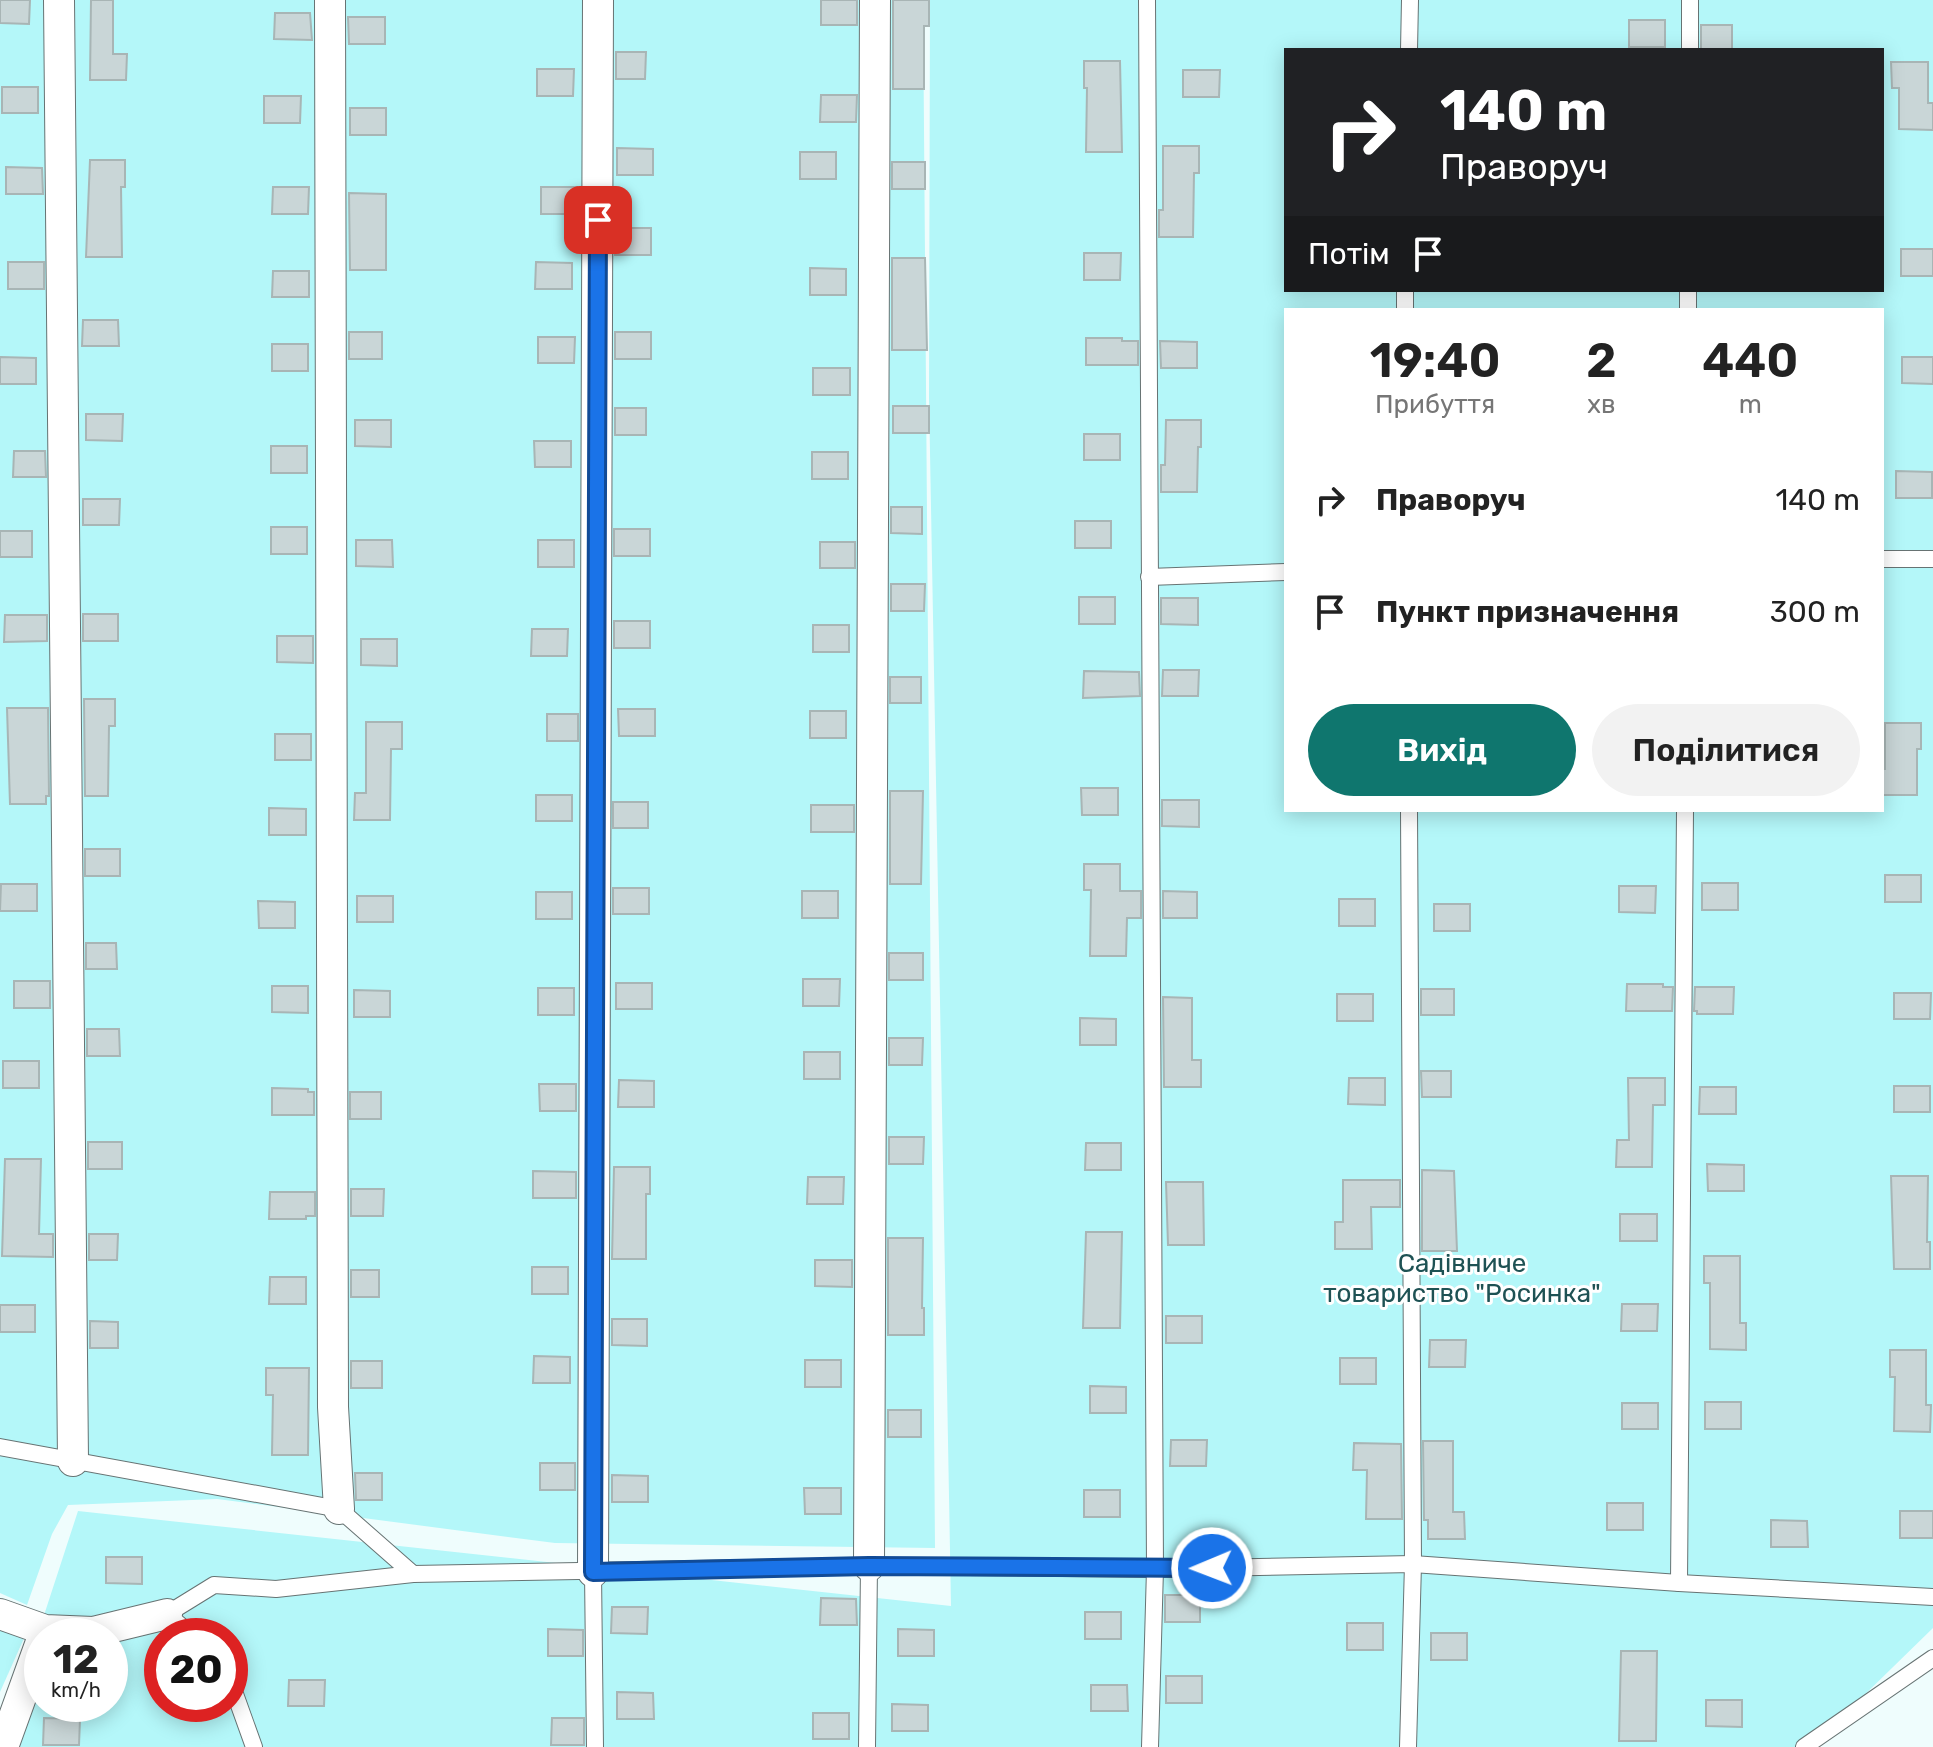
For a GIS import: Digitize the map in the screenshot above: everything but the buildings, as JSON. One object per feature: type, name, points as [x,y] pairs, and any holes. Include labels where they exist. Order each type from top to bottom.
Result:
[{"type":"street","points":[[59,0],[73,1461]]},
{"type":"street","points":[[330,0],[333,1407],[339,1509]]},
{"type":"street","points":[[593,1572],[598,0]]},
{"type":"street","points":[[869,1566],[875,0]]},
{"type":"street","points":[[0,1614],[24,1626]]},
{"type":"street","points":[[128,1623],[167,1614]]},
{"type":"street","points":[[3,1747],[24,1688]]},
{"type":"lane","points":[[1147,0],[1155,1569],[1150,1747]]},
{"type":"lane","points":[[1409,48],[1410,0]]},
{"type":"lane","points":[[1690,0],[1690,48]]},
{"type":"lane","points":[[1884,559],[1933,559]]},
{"type":"lane","points":[[1149,577],[1284,572]]},
{"type":"lane","points":[[1408,1747],[1413,1564],[1409,812]]},
{"type":"lane","points":[[1679,1583],[1685,812]]},
{"type":"lane","points":[[0,1447],[339,1509],[413,1574]]},
{"type":"lane","points":[[172,1618],[167,1614],[214,1585],[276,1589],[413,1574],[869,1566],[1155,1569],[1413,1564],[1933,1597]]},
{"type":"lane","points":[[867,1747],[869,1566]]},
{"type":"lane","points":[[593,1572],[595,1747]]},
{"type":"lane","points":[[1804,1747],[1933,1658]]},
{"type":"lane","points":[[245,1722],[254,1747]]},
{"type":"green space","points":[[0,0],[923,0],[935,1548],[555,1543],[217,1499],[68,1505],[52,1534],[27,1605],[0,1593]]},
{"type":"green space","name":"Садівниче товариство \"Росинка\"","points":[[930,0],[1933,0],[1933,1628],[1811,1747],[1,1747],[24,1677],[24,1722],[128,1722],[128,1618],[43,1618],[78,1511],[951,1606],[929,397]]},
{"type":"green space","points":[[0,1625],[24,1638],[0,1692]]},
{"type":"route","points":[[598,220],[593,1572],[869,1566],[1212,1568]]}]
